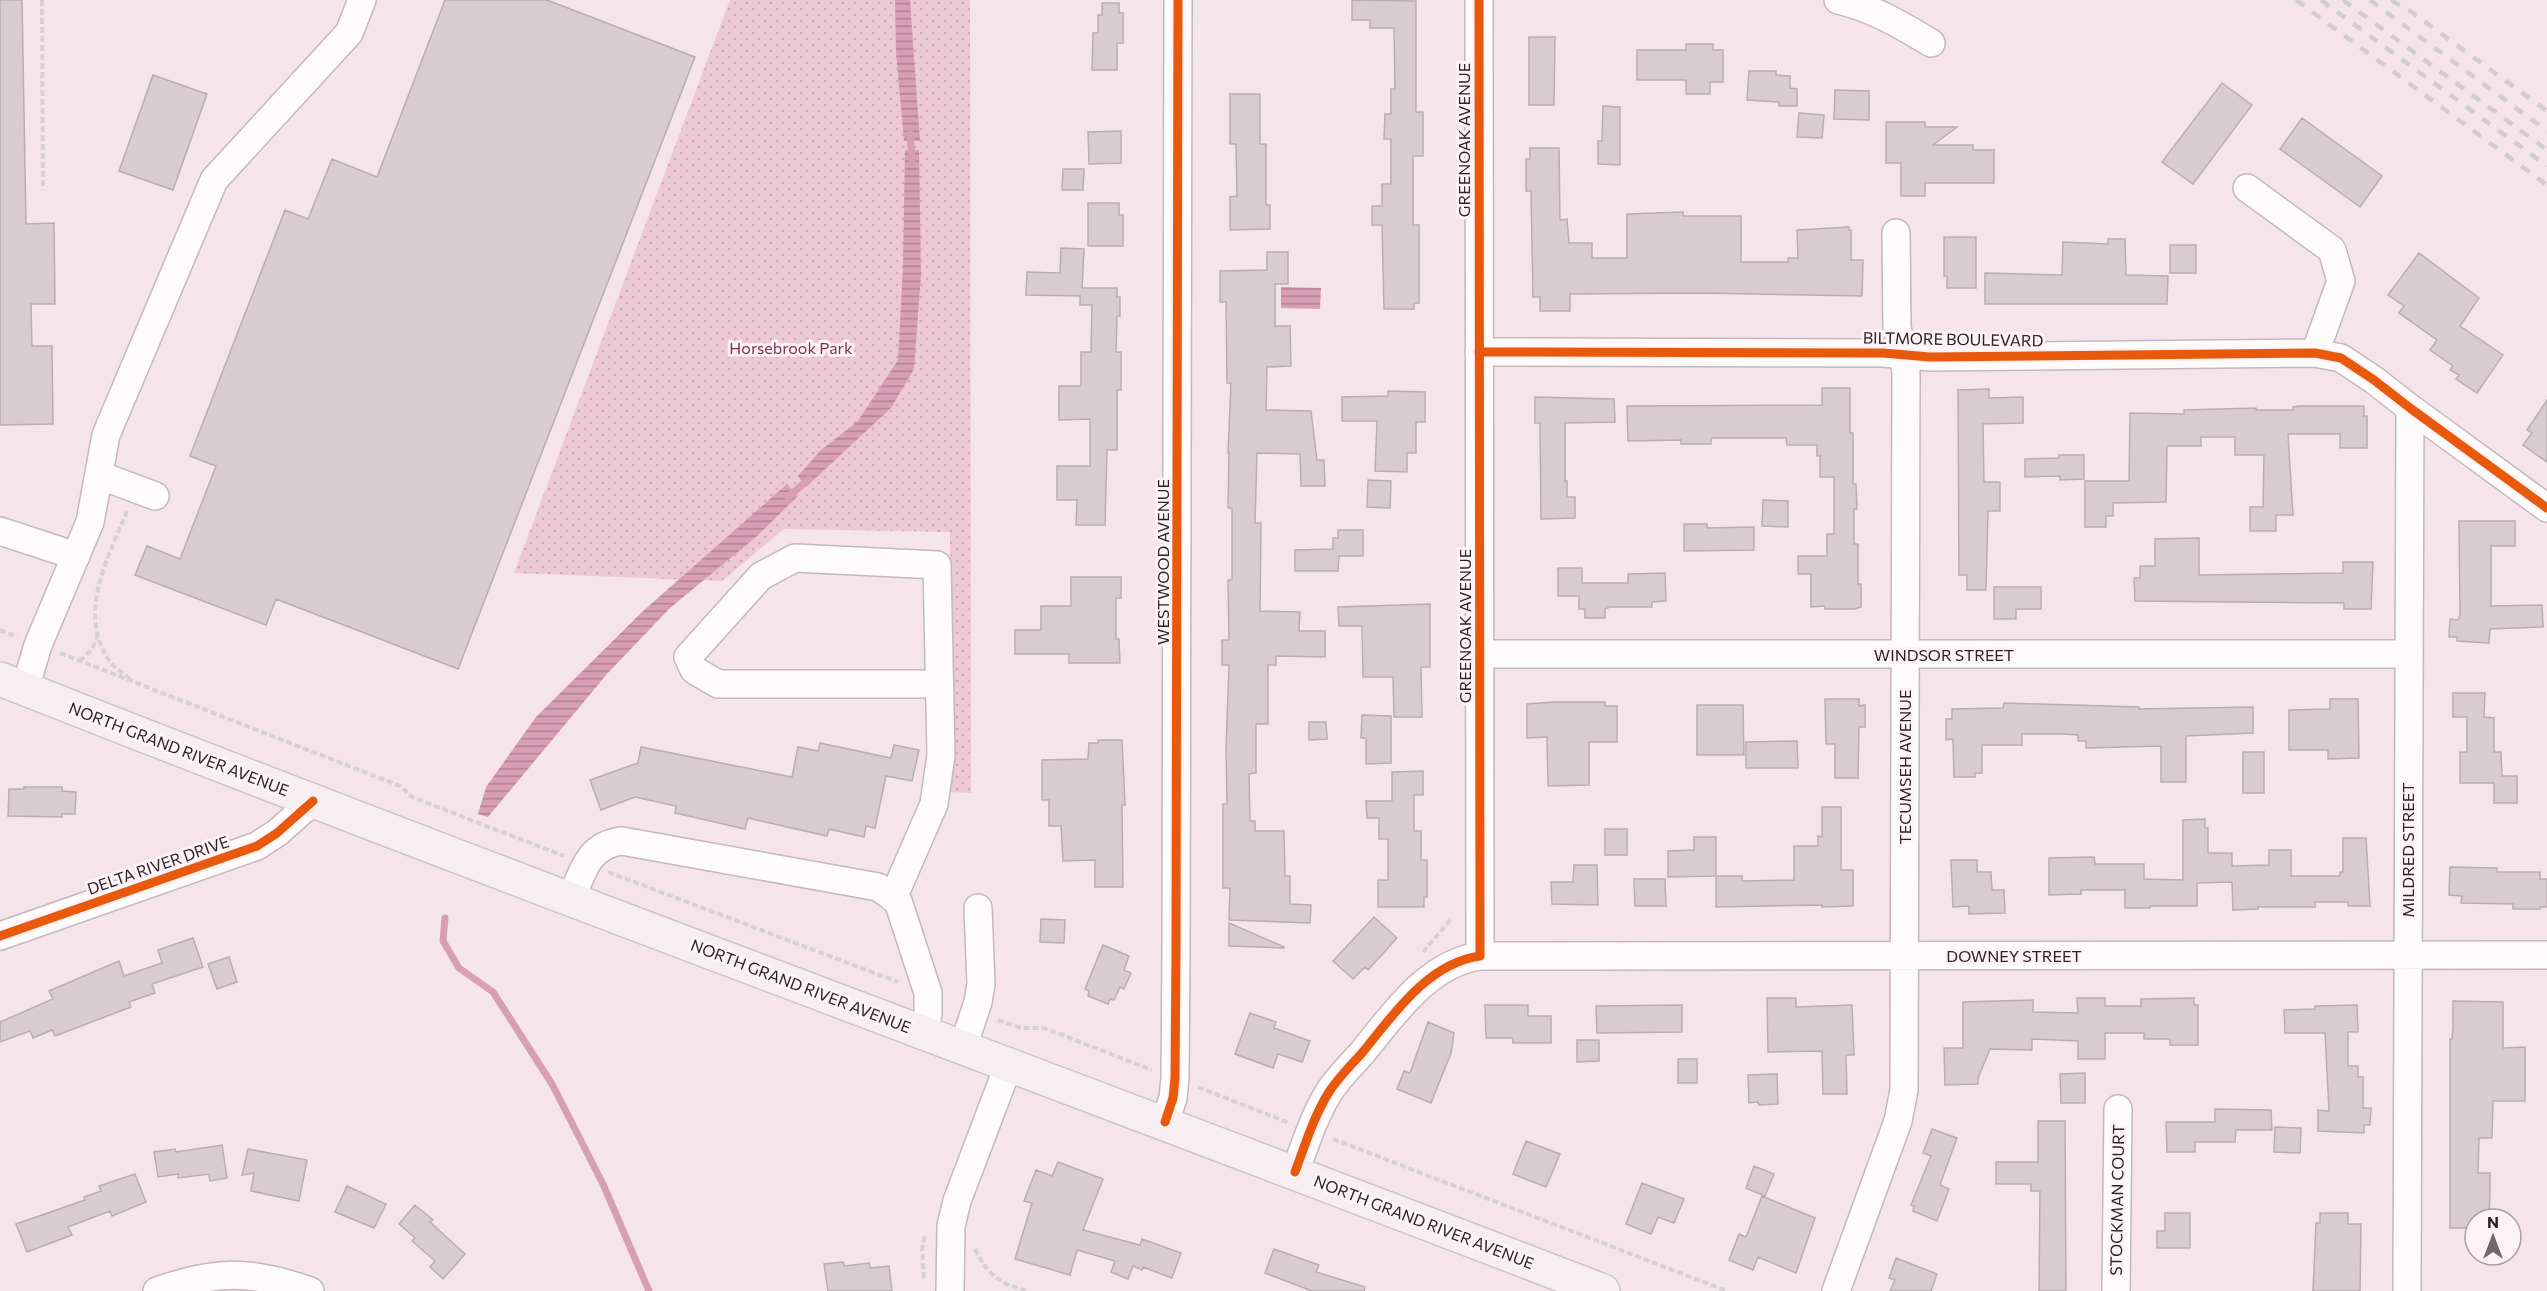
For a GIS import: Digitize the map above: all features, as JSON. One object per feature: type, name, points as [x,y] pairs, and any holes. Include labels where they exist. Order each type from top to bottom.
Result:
[{"type":"main road","name":"NORTH GRAND RIVER AVENUE","points":[[12,684],[312,801],[1165,1122],[1603,1291]]},
{"type":"street","points":[[12,684],[38,645],[90,522],[106,435],[214,180],[349,33],[362,0]]},
{"type":"street","name":"WESTWOOD AVENUE","points":[[1165,1122],[1173,1098],[1175,1078],[1178,688],[1176,259],[1178,0]]},
{"type":"street","name":"GREENOAK AVENUE","points":[[1479,0],[1480,956]]},
{"type":"street","points":[[1838,0],[1859,5],[1894,20],[1931,43]]},
{"type":"street","points":[[2247,188],[2332,250],[2340,281],[2315,352]]},
{"type":"street","name":"TECUMSEH AVENUE","points":[[1836,1291],[1898,1121],[1904,1090],[1906,372],[1896,327],[1896,233]]},
{"type":"street","name":"BILTMORE BOULEVARD","points":[[1479,352],[1902,354],[1930,357],[2315,352],[2340,358],[2374,380],[2547,508]]},
{"type":"street","name":"MILDRED STREET","points":[[2407,1291],[2409,408]]},
{"type":"street","points":[[99,475],[146,493]]},
{"type":"street","points":[[0,531],[76,556]]},
{"type":"street","points":[[892,898],[934,804],[941,755],[937,565],[795,558],[761,576],[688,657],[693,670],[718,684],[939,684]]},
{"type":"street","name":"WINDSOR STREET","points":[[1480,654],[1905,656],[2409,654]]},
{"type":"street","name":"DELTA RIVER DRIVE","points":[[0,936],[257,846],[277,833],[312,801]]},
{"type":"street","points":[[571,899],[586,864],[598,849],[609,843],[622,841],[878,887],[898,901],[928,993],[928,1014],[924,1033]]},
{"type":"street","points":[[963,1047],[981,984],[978,908]]},
{"type":"street","points":[[1295,1172],[1329,1092],[1408,998],[1455,963],[1464,958],[1480,956]]},
{"type":"street","name":"DOWNEY STREET","points":[[1480,956],[2547,956]]},
{"type":"street","points":[[950,1291],[951,1226],[957,1201],[1009,1064]]},
{"type":"street","name":"STOCKMAN COURT","points":[[2116,1291],[2118,1109]]},
{"type":"street","points":[[157,1291],[217,1275],[248,1274],[279,1280],[310,1291]]},
{"type":"path","points":[[42,0],[43,190]]},
{"type":"path","points":[[134,682],[111,663],[98,636],[94,609],[100,578],[146,493]]},
{"type":"path","points":[[0,630],[400,786],[412,797],[928,993]]},
{"type":"path","points":[[80,661],[92,649],[98,636]]},
{"type":"path","points":[[975,1011],[1021,1028],[1044,1028],[1727,1291]]},
{"type":"path","points":[[974,1245],[986,1270],[1003,1284],[1027,1291]]},
{"type":"green space","name":"Horsebrook Park","points":[[730,0],[970,0],[971,793],[950,792],[950,532],[784,529],[722,581],[514,573]]},
{"type":"shaded area","points":[[895,0],[910,0],[920,141],[904,141],[896,52]]},
{"type":"shaded area","points":[[905,150],[919,150],[921,274],[914,369],[891,408],[806,487],[798,476],[821,450],[858,421],[898,360],[903,266]]},
{"type":"shaded area","points":[[1281,287],[1321,288],[1320,309],[1281,308]]},
{"type":"shaded area","points":[[787,484],[798,496],[756,537],[670,608],[607,674],[488,817],[478,814],[486,787],[536,717],[642,612]]},
{"type":"building","points":[[0,0],[22,0],[26,224],[54,223],[55,304],[31,304],[32,346],[52,346],[53,424],[0,425]]},
{"type":"building","points":[[445,0],[547,0],[695,57],[458,669],[276,599],[266,625],[135,575],[147,546],[180,559],[216,466],[190,456],[285,210],[308,219],[332,159],[377,177]]},
{"type":"building","points":[[1352,0],[1416,1],[1416,112],[1423,112],[1423,156],[1413,156],[1413,225],[1419,225],[1419,303],[1414,303],[1414,309],[1384,309],[1382,225],[1372,225],[1372,206],[1382,206],[1382,184],[1391,184],[1391,139],[1384,139],[1385,114],[1391,114],[1391,89],[1395,89],[1394,28],[1370,28],[1370,20],[1352,20]]},
{"type":"building","points":[[1102,3],[1119,3],[1119,13],[1123,13],[1123,43],[1117,43],[1117,70],[1092,70],[1093,33],[1098,33],[1098,15],[1102,15]]},
{"type":"building","points":[[1529,37],[1555,37],[1554,105],[1529,105]]},
{"type":"building","points":[[1686,44],[1713,44],[1713,50],[1723,50],[1723,82],[1710,82],[1710,94],[1686,94],[1686,80],[1637,80],[1637,50],[1686,50]]},
{"type":"building","points":[[1749,71],[1776,71],[1776,75],[1790,76],[1790,88],[1797,89],[1797,106],[1779,106],[1779,102],[1747,100]]},
{"type":"building","points":[[153,75],[207,94],[173,190],[119,171]]},
{"type":"building","points":[[2222,83],[2252,105],[2193,184],[2162,162]]},
{"type":"building","points":[[1835,90],[1869,91],[1869,120],[1834,119]]},
{"type":"building","points":[[1230,94],[1260,94],[1260,144],[1266,144],[1266,205],[1270,205],[1270,229],[1230,230],[1230,197],[1237,196],[1236,144],[1230,144]]},
{"type":"building","points":[[1603,106],[1620,107],[1620,165],[1598,164],[1598,141],[1602,141]]},
{"type":"building","points":[[1799,113],[1824,115],[1822,138],[1797,137]]},
{"type":"building","points":[[2302,118],[2382,176],[2360,207],[2280,149]]},
{"type":"building","points":[[1886,122],[1925,122],[1925,127],[1957,127],[1933,145],[1973,145],[1973,150],[1994,150],[1994,183],[1925,183],[1925,196],[1901,196],[1901,163],[1886,163]]},
{"type":"building","points":[[1121,131],[1121,163],[1089,164],[1088,132]]},
{"type":"building","points":[[1530,148],[1559,148],[1560,220],[1567,219],[1569,243],[1592,243],[1592,258],[1627,258],[1627,214],[1683,212],[1683,216],[1741,216],[1741,262],[1788,262],[1788,258],[1798,258],[1797,230],[1849,227],[1851,230],[1851,260],[1863,260],[1862,296],[1699,293],[1570,294],[1570,311],[1540,311],[1540,297],[1533,297],[1531,191],[1526,191],[1526,159],[1530,159]]},
{"type":"building","points":[[1063,169],[1084,169],[1083,190],[1062,190]]},
{"type":"building","points":[[1088,203],[1119,203],[1119,215],[1123,215],[1123,246],[1088,246]]},
{"type":"building","points":[[1944,237],[1976,237],[1976,288],[1947,288],[1947,276],[1944,276]]},
{"type":"building","points":[[2108,239],[2125,239],[2126,275],[2168,276],[2167,304],[1985,304],[1985,273],[2062,275],[2063,242],[2108,244]]},
{"type":"building","points":[[2170,245],[2196,245],[2196,273],[2170,273]]},
{"type":"building","points":[[1061,248],[1084,249],[1082,288],[1117,288],[1117,297],[1120,297],[1116,352],[1121,352],[1121,390],[1117,390],[1117,450],[1107,450],[1105,525],[1076,525],[1077,500],[1057,500],[1057,466],[1090,466],[1090,419],[1059,420],[1059,386],[1081,386],[1081,352],[1091,352],[1092,305],[1080,305],[1080,296],[1026,295],[1027,272],[1060,273]]},
{"type":"building","points":[[1267,252],[1288,252],[1288,284],[1275,284],[1275,326],[1290,326],[1291,366],[1267,367],[1266,410],[1311,411],[1317,460],[1324,460],[1325,486],[1301,486],[1300,454],[1257,453],[1255,523],[1261,523],[1260,611],[1300,612],[1299,631],[1325,631],[1325,657],[1276,656],[1276,665],[1268,665],[1268,724],[1256,724],[1256,773],[1249,774],[1250,821],[1255,821],[1255,831],[1284,831],[1285,876],[1290,876],[1290,904],[1311,905],[1310,923],[1229,920],[1230,888],[1223,888],[1223,804],[1227,804],[1226,748],[1229,665],[1222,665],[1222,640],[1229,640],[1228,580],[1232,580],[1232,508],[1228,508],[1231,383],[1227,383],[1226,302],[1220,302],[1220,271],[1267,270]]},
{"type":"building","points":[[2419,253],[2479,298],[2460,326],[2503,355],[2477,393],[2456,379],[2459,375],[2450,370],[2453,366],[2430,350],[2437,340],[2399,313],[2404,306],[2388,295]]},
{"type":"building","points":[[1822,388],[1850,388],[1850,433],[1853,433],[1853,484],[1856,484],[1857,509],[1854,509],[1854,544],[1858,544],[1858,584],[1861,584],[1861,607],[1855,609],[1811,607],[1811,574],[1798,574],[1798,556],[1827,556],[1827,534],[1834,534],[1834,477],[1820,477],[1820,456],[1817,456],[1817,445],[1787,445],[1786,438],[1711,438],[1711,444],[1681,444],[1681,440],[1628,441],[1627,406],[1822,405]]},
{"type":"building","points":[[1989,389],[1989,398],[2023,397],[2023,423],[1983,424],[1984,482],[2000,482],[2000,511],[1988,511],[1986,590],[1967,590],[1967,575],[1959,575],[1958,390]]},
{"type":"building","points":[[1388,391],[1425,392],[1425,422],[1416,422],[1416,453],[1407,453],[1407,472],[1375,471],[1377,421],[1342,421],[1342,397],[1388,396]]},
{"type":"building","points":[[1535,397],[1614,399],[1615,422],[1565,423],[1565,481],[1567,481],[1567,497],[1575,497],[1575,518],[1541,519],[1540,423],[1535,423]]},
{"type":"building","points":[[2547,400],[2547,462],[2523,445],[2532,433],[2527,430]]},
{"type":"building","points":[[2364,406],[2364,416],[2367,416],[2367,448],[2340,448],[2340,434],[2288,434],[2293,515],[2276,515],[2276,531],[2250,531],[2250,507],[2263,507],[2264,455],[2235,455],[2235,437],[2201,437],[2201,446],[2167,446],[2166,502],[2113,503],[2113,516],[2106,516],[2106,527],[2085,527],[2085,481],[2129,481],[2130,413],[2184,414],[2184,410],[2256,408],[2256,410],[2293,410],[2293,407]]},
{"type":"building","points":[[2059,455],[2084,455],[2084,479],[2060,480],[2060,476],[2025,477],[2025,459],[2059,458]]},
{"type":"building","points":[[1368,480],[1391,481],[1390,508],[1367,507]]},
{"type":"building","points":[[1763,500],[1788,501],[1788,527],[1762,526]]},
{"type":"building","points":[[2459,521],[2515,521],[2515,546],[2491,546],[2491,606],[2542,605],[2543,627],[2490,629],[2489,643],[2457,641],[2457,637],[2449,637],[2450,619],[2458,620],[2460,615]]},
{"type":"building","points":[[1684,524],[1707,524],[1707,528],[1754,527],[1754,550],[1684,551]]},
{"type":"building","points":[[1338,530],[1363,530],[1363,556],[1339,556],[1338,571],[1295,571],[1295,550],[1333,549],[1333,538],[1338,538]]},
{"type":"building","points":[[2199,538],[2199,575],[2343,573],[2343,562],[2373,562],[2371,609],[2344,609],[2344,603],[2135,601],[2134,578],[2140,578],[2140,566],[2155,566],[2155,539]]},
{"type":"building","points":[[1558,568],[1582,568],[1582,583],[1628,583],[1628,574],[1665,573],[1666,601],[1652,602],[1652,607],[1610,607],[1605,609],[1605,618],[1585,618],[1585,609],[1579,609],[1579,596],[1558,596]]},
{"type":"building","points":[[1071,577],[1121,577],[1121,598],[1116,598],[1116,639],[1119,639],[1120,663],[1069,663],[1069,654],[1015,654],[1015,630],[1041,630],[1041,606],[1071,606]]},
{"type":"building","points":[[1994,587],[2041,587],[2041,609],[2016,609],[2016,619],[1994,619]]},
{"type":"building","points":[[1430,604],[1430,667],[1421,667],[1422,717],[1394,717],[1393,677],[1363,677],[1362,626],[1339,626],[1338,607]]},
{"type":"building","points":[[2453,693],[2485,693],[2484,717],[2494,718],[2494,752],[2501,752],[2502,776],[2517,776],[2517,803],[2494,803],[2494,783],[2460,783],[2460,752],[2467,752],[2467,717],[2453,717]]},
{"type":"building","points":[[1825,699],[1859,699],[1859,706],[1865,705],[1865,727],[1859,727],[1858,778],[1835,778],[1835,744],[1826,744]]},
{"type":"building","points":[[2330,699],[2358,699],[2359,758],[2328,759],[2328,750],[2289,750],[2289,710],[2330,709]]},
{"type":"building","points":[[1605,702],[1605,706],[1617,706],[1617,742],[1589,742],[1589,785],[1548,786],[1547,737],[1527,738],[1527,704]]},
{"type":"building","points":[[2004,703],[2139,707],[2139,709],[2253,707],[2253,733],[2186,736],[2186,782],[2161,782],[2161,746],[2086,748],[2086,741],[2078,741],[2078,735],[2062,734],[2022,734],[2022,745],[1982,745],[1982,773],[1975,773],[1975,777],[1954,777],[1953,739],[1946,740],[1946,719],[1952,719],[1952,709],[2003,708]]},
{"type":"building","points":[[1697,705],[1743,705],[1744,755],[1697,755]]},
{"type":"building","points":[[1362,715],[1391,716],[1391,763],[1366,764],[1366,738],[1361,738]]},
{"type":"building","points":[[1309,722],[1326,722],[1327,739],[1309,740]]},
{"type":"building","points":[[1098,740],[1122,740],[1125,805],[1122,805],[1123,887],[1095,887],[1095,860],[1063,861],[1061,826],[1049,826],[1049,800],[1042,800],[1042,760],[1088,759],[1089,743],[1098,743]]},
{"type":"building","points":[[1797,741],[1798,768],[1746,768],[1746,742]]},
{"type":"building","points":[[820,743],[891,758],[894,745],[919,750],[912,781],[886,776],[875,828],[866,826],[864,837],[829,829],[827,836],[748,818],[745,829],[675,813],[676,806],[635,797],[601,810],[590,780],[638,763],[641,747],[792,777],[798,747],[818,751]]},
{"type":"building","points":[[2243,752],[2264,752],[2264,793],[2243,793]]},
{"type":"building","points":[[1423,771],[1423,795],[1414,795],[1414,831],[1421,831],[1421,860],[1427,860],[1427,897],[1424,897],[1424,907],[1378,907],[1378,880],[1388,880],[1388,839],[1379,839],[1379,818],[1367,818],[1366,801],[1392,801],[1392,772]]},
{"type":"building","points":[[24,787],[62,787],[62,791],[76,792],[75,814],[62,814],[62,817],[8,816],[9,789],[24,789]]},
{"type":"building","points":[[1822,807],[1841,807],[1841,870],[1853,870],[1853,906],[1716,907],[1716,876],[1742,876],[1742,881],[1794,880],[1794,846],[1818,846],[1818,836],[1822,837]]},
{"type":"building","points":[[2205,819],[2205,828],[2208,828],[2208,853],[2232,853],[2232,866],[2269,865],[2269,850],[2291,850],[2291,876],[2340,876],[2340,872],[2343,872],[2343,838],[2366,838],[2370,906],[2348,906],[2348,902],[2315,902],[2315,907],[2258,907],[2258,909],[2233,910],[2232,882],[2197,883],[2197,906],[2125,908],[2125,890],[2081,890],[2081,894],[2049,895],[2049,858],[2094,857],[2095,864],[2144,864],[2144,879],[2183,880],[2183,820]]},
{"type":"building","points":[[1605,829],[1627,829],[1627,855],[1605,855]]},
{"type":"building","points":[[1694,837],[1716,837],[1716,876],[1668,877],[1668,851],[1694,850]]},
{"type":"building","points":[[1951,860],[1977,860],[1977,872],[1991,872],[1992,890],[2004,890],[2005,913],[1969,914],[1969,906],[1953,907]]},
{"type":"building","points":[[1574,865],[1597,865],[1598,905],[1552,904],[1551,882],[1573,882]]},
{"type":"building","points":[[2450,867],[2497,868],[2497,872],[2540,872],[2540,879],[2547,879],[2547,907],[2513,909],[2513,904],[2461,903],[2462,896],[2449,895]]},
{"type":"building","points":[[1634,879],[1665,879],[1666,906],[1635,906]]},
{"type":"building","points":[[1374,917],[1397,938],[1368,970],[1365,967],[1353,979],[1333,961]]},
{"type":"building","points":[[1041,919],[1065,920],[1064,943],[1040,942]]},
{"type":"building","points":[[1229,923],[1284,947],[1284,948],[1229,946]]},
{"type":"building","points":[[193,938],[203,967],[152,984],[155,993],[129,1002],[131,1007],[55,1036],[52,1030],[33,1038],[30,1031],[0,1042],[0,1022],[53,999],[49,991],[119,961],[124,976],[162,963],[158,950]]},
{"type":"building","points":[[1103,945],[1129,956],[1124,970],[1131,973],[1124,989],[1120,987],[1114,1000],[1110,999],[1108,1004],[1088,996],[1089,991],[1085,989]]},
{"type":"building","points":[[229,957],[237,982],[217,989],[208,964]]},
{"type":"building","points":[[1767,998],[1796,998],[1796,1007],[1852,1005],[1854,1055],[1846,1055],[1847,1094],[1823,1094],[1822,1051],[1768,1052]]},
{"type":"building","points":[[2077,998],[2105,998],[2105,1006],[2141,1006],[2141,999],[2194,998],[2194,1005],[2198,1005],[2198,1045],[2170,1045],[2170,1039],[2144,1039],[2144,1033],[2105,1033],[2105,1059],[2078,1059],[2078,1041],[2032,1039],[2032,1050],[1990,1049],[1978,1078],[1978,1084],[1945,1085],[1944,1048],[1963,1048],[1963,1002],[2033,1000],[2033,1012],[2078,1013]]},
{"type":"building","points":[[2453,1001],[2503,1002],[2503,1048],[2525,1047],[2525,1101],[2493,1101],[2492,1138],[2479,1138],[2478,1173],[2490,1173],[2489,1207],[2463,1207],[2463,1228],[2450,1228],[2450,1039],[2452,1039]]},
{"type":"building","points":[[1485,1005],[1528,1005],[1528,1016],[1551,1016],[1551,1043],[1513,1043],[1513,1038],[1486,1038]]},
{"type":"building","points":[[1682,1005],[1682,1032],[1597,1033],[1596,1006]]},
{"type":"building","points":[[2357,1005],[2358,1032],[2348,1032],[2348,1066],[2358,1066],[2358,1077],[2363,1077],[2363,1108],[2371,1108],[2370,1125],[2364,1125],[2364,1133],[2318,1131],[2318,1110],[2329,1111],[2325,1033],[2285,1033],[2284,1010],[2315,1009],[2315,1006]]},
{"type":"building","points":[[1250,1013],[1276,1022],[1274,1028],[1310,1041],[1302,1062],[1278,1054],[1273,1068],[1235,1054]]},
{"type":"building","points":[[1428,1022],[1454,1033],[1451,1053],[1431,1103],[1397,1089],[1404,1071],[1410,1073]]},
{"type":"building","points":[[1577,1040],[1599,1040],[1599,1061],[1577,1062]]},
{"type":"building","points":[[1678,1059],[1697,1059],[1697,1083],[1678,1083]]},
{"type":"building","points":[[2085,1073],[2085,1103],[2061,1103],[2060,1074]]},
{"type":"building","points":[[1777,1074],[1778,1104],[1749,1103],[1748,1075]]},
{"type":"building","points":[[2215,1109],[2271,1110],[2272,1130],[2236,1130],[2235,1142],[2195,1142],[2195,1152],[2167,1152],[2166,1122],[2215,1122]]},
{"type":"building","points":[[2038,1121],[2065,1121],[2066,1291],[2039,1291],[2040,1191],[2031,1191],[2031,1184],[1996,1184],[1996,1162],[2038,1162]]},
{"type":"building","points":[[2275,1127],[2301,1128],[2300,1153],[2274,1152]]},
{"type":"building","points":[[1932,1129],[1957,1138],[1940,1185],[1949,1189],[1937,1221],[1913,1211],[1914,1206],[1911,1205],[1931,1156],[1923,1153]]},
{"type":"building","points":[[1526,1141],[1560,1154],[1546,1187],[1513,1174]]},
{"type":"building","points":[[222,1145],[227,1178],[210,1181],[209,1174],[178,1178],[178,1174],[158,1177],[154,1152],[175,1149],[176,1152]]},
{"type":"building","points":[[248,1149],[307,1160],[299,1201],[251,1191],[254,1173],[242,1175]]},
{"type":"building","points":[[1058,1162],[1103,1179],[1083,1230],[1140,1245],[1142,1239],[1181,1253],[1172,1278],[1143,1267],[1142,1270],[1133,1266],[1128,1279],[1111,1272],[1115,1261],[1077,1250],[1070,1275],[1015,1259],[1032,1203],[1024,1201],[1036,1170],[1052,1176]]},
{"type":"building","points":[[1754,1166],[1774,1174],[1765,1196],[1746,1188]]},
{"type":"building","points":[[135,1174],[146,1202],[112,1216],[110,1211],[68,1227],[72,1235],[27,1252],[16,1224],[85,1200],[84,1197],[101,1191],[99,1186]]},
{"type":"building","points":[[1642,1183],[1684,1199],[1674,1223],[1658,1217],[1651,1234],[1626,1224]]},
{"type":"building","points":[[347,1186],[386,1204],[374,1228],[335,1212]]},
{"type":"building","points":[[1762,1196],[1815,1218],[1796,1273],[1758,1257],[1753,1270],[1729,1260],[1739,1234],[1746,1237]]},
{"type":"building","points":[[415,1205],[433,1220],[430,1222],[465,1254],[443,1279],[430,1267],[435,1261],[412,1241],[415,1238],[399,1224]]},
{"type":"building","points":[[2165,1213],[2190,1213],[2190,1248],[2157,1248],[2157,1231],[2165,1231]]},
{"type":"building","points":[[2320,1213],[2348,1213],[2348,1224],[2361,1224],[2360,1291],[2313,1291],[2316,1223],[2320,1223]]},
{"type":"building","points":[[1274,1249],[1319,1265],[1316,1272],[1365,1287],[1364,1291],[1312,1291],[1265,1273]]},
{"type":"building","points":[[1896,1258],[1937,1274],[1931,1291],[1890,1291],[1895,1280],[1889,1278]]},
{"type":"building","points":[[843,1262],[844,1266],[869,1263],[870,1268],[889,1266],[892,1291],[828,1291],[824,1264]]},
{"type":"waterway","points":[[910,134],[912,159]]},
{"type":"waterway","points":[[788,497],[809,479]]},
{"type":"waterway","points":[[445,918],[443,941],[459,968],[493,992],[552,1084],[603,1184],[649,1291]]},
{"type":"railway","points":[[2296,0],[2547,185]]},
{"type":"railway","points":[[2321,0],[2547,166]]},
{"type":"railway","points":[[2343,0],[2547,150]]},
{"type":"railway","points":[[2370,0],[2547,131]]},
{"type":"railway","points":[[2391,0],[2410,11],[2547,111]]},
{"type":"cycle path","points":[[1165,1122],[1173,1098],[1175,1078],[1178,0]]},
{"type":"cycle path","points":[[1295,1172],[1314,1121],[1329,1092],[1399,1007],[1428,980],[1444,969],[1480,956],[1479,0]]},
{"type":"cycle path","points":[[1479,352],[1883,353],[1930,357],[2315,353],[2341,358],[2374,380],[2547,508]]},
{"type":"cycle path","points":[[0,936],[257,846],[277,833],[313,801]]}]
